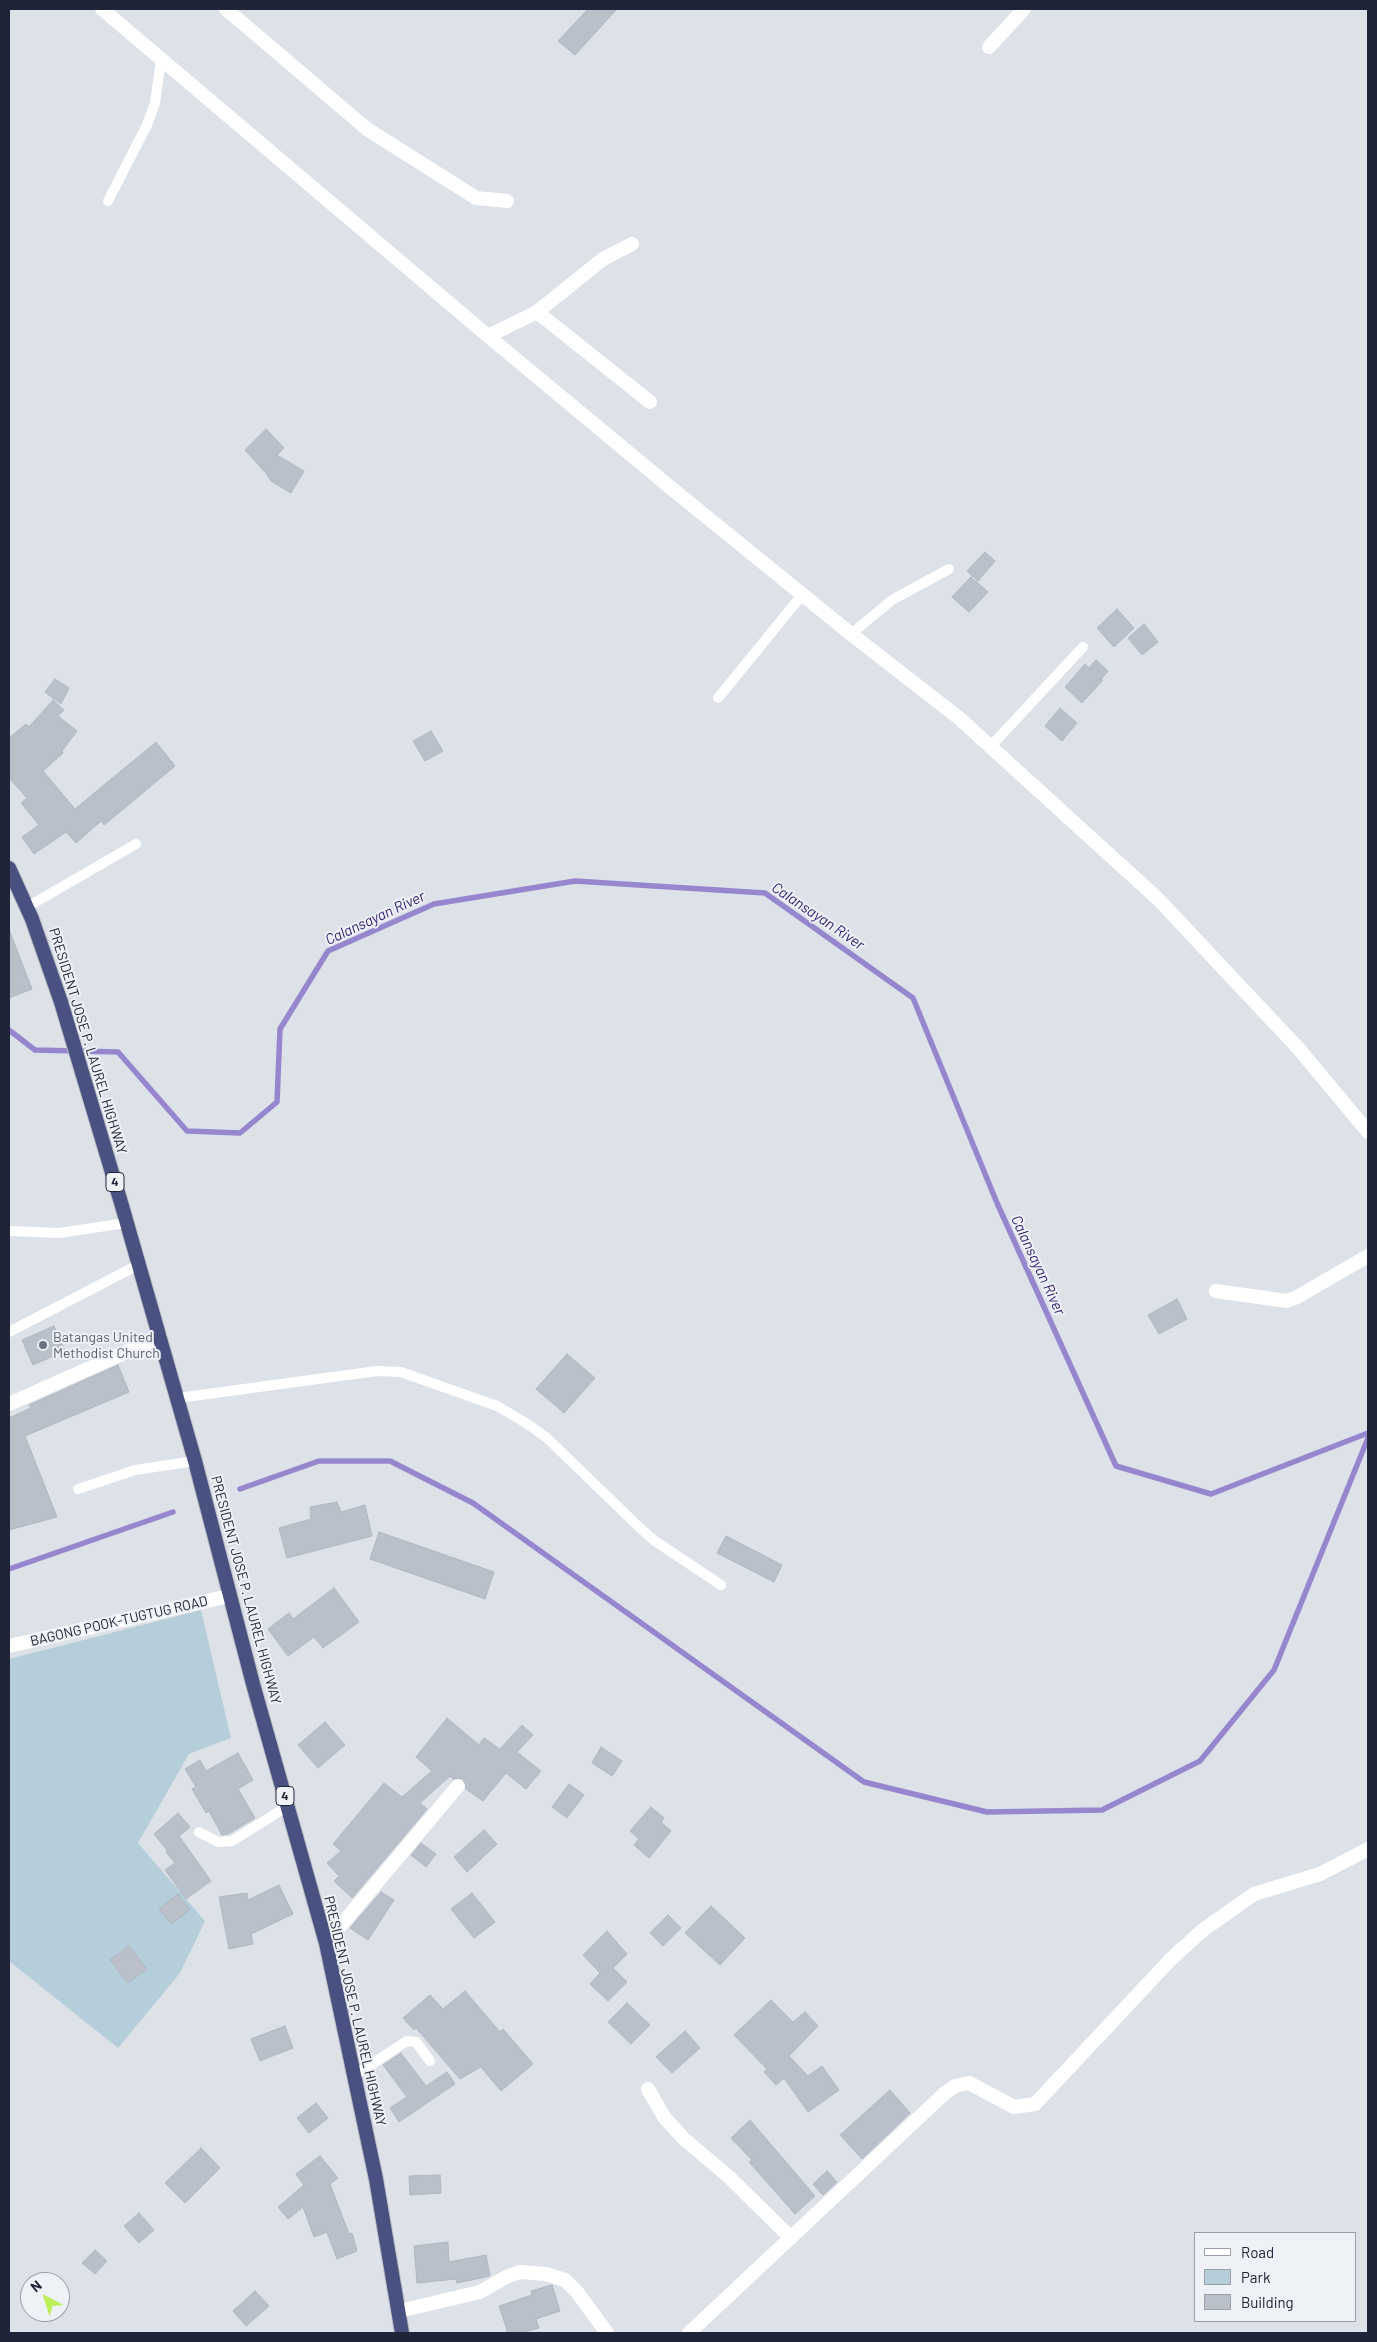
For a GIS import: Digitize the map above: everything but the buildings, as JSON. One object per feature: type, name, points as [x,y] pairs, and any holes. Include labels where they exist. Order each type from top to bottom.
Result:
[{"type":"highway","name":"PRESIDENT JOSE P. LAUREL HIGHWAY","points":[[9,868],[27,907],[61,1002],[178,1398],[229,1596],[326,1943],[376,2179],[402,2333]]},
{"type":"street","points":[[102,9],[488,336],[802,595],[959,718],[991,746],[1164,906],[1299,1049],[1368,1132]]},
{"type":"street","points":[[226,9],[367,129],[476,198],[507,201]]},
{"type":"street","points":[[989,47],[1024,9]]},
{"type":"street","points":[[488,336],[537,312],[603,259],[632,244]]},
{"type":"street","points":[[537,312],[650,402]]},
{"type":"street","points":[[1216,1290],[1287,1301],[1297,1298],[1368,1256]]},
{"type":"street","points":[[9,1404],[160,1337]]},
{"type":"street","name":"BAGONG POOK-TUGTUG ROAD","points":[[9,1646],[229,1596]]},
{"type":"street","points":[[326,1943],[458,1786]]},
{"type":"street","points":[[689,2333],[955,2086],[969,2083],[976,2085],[1014,2106],[1035,2104],[1171,1958],[1203,1930],[1254,1894],[1320,1874],[1368,1849]]},
{"type":"street","points":[[648,2088],[664,2117],[683,2138],[735,2183],[791,2238]]},
{"type":"street","points":[[399,2311],[480,2292],[520,2272],[546,2274],[565,2280],[577,2292],[607,2333]]},
{"type":"lane","points":[[108,201],[147,125],[155,103],[162,60]]},
{"type":"lane","points":[[851,634],[892,600],[950,569]]},
{"type":"lane","points":[[718,698],[802,595]]},
{"type":"lane","points":[[991,746],[1083,648]]},
{"type":"lane","points":[[27,907],[136,844]]},
{"type":"lane","points":[[9,1231],[58,1233],[126,1223]]},
{"type":"lane","points":[[9,1332],[138,1265]]},
{"type":"lane","points":[[178,1398],[377,1371],[410,1374],[497,1406],[526,1423],[547,1438],[655,1541],[721,1585]]},
{"type":"lane","points":[[78,1489],[135,1470],[195,1461]]},
{"type":"lane","points":[[199,1832],[218,1842],[232,1841],[288,1806]]},
{"type":"lane","points":[[355,2075],[406,2041],[416,2042],[430,2061]]},
{"type":"green space","points":[[201,1610],[231,1738],[189,1754],[138,1843],[205,1921],[180,1973],[118,2048],[9,1961],[9,1659]]},
{"type":"waterway","name":"Calansayan River","points":[[9,1030],[35,1050],[118,1052],[187,1131],[240,1133],[277,1102],[280,1029],[328,951],[434,904],[575,881],[765,893],[913,998],[997,1203],[1116,1466],[1211,1494],[1368,1433]]},
{"type":"waterway","points":[[240,1489],[319,1461],[390,1461],[473,1503],[864,1782],[987,1812],[1102,1810],[1200,1761],[1274,1670],[1368,1438]]},
{"type":"waterway","points":[[9,1569],[173,1512]]},
{"type":"place","name":"Batangas United Methodist Church","points":[[43,1345]]}]
